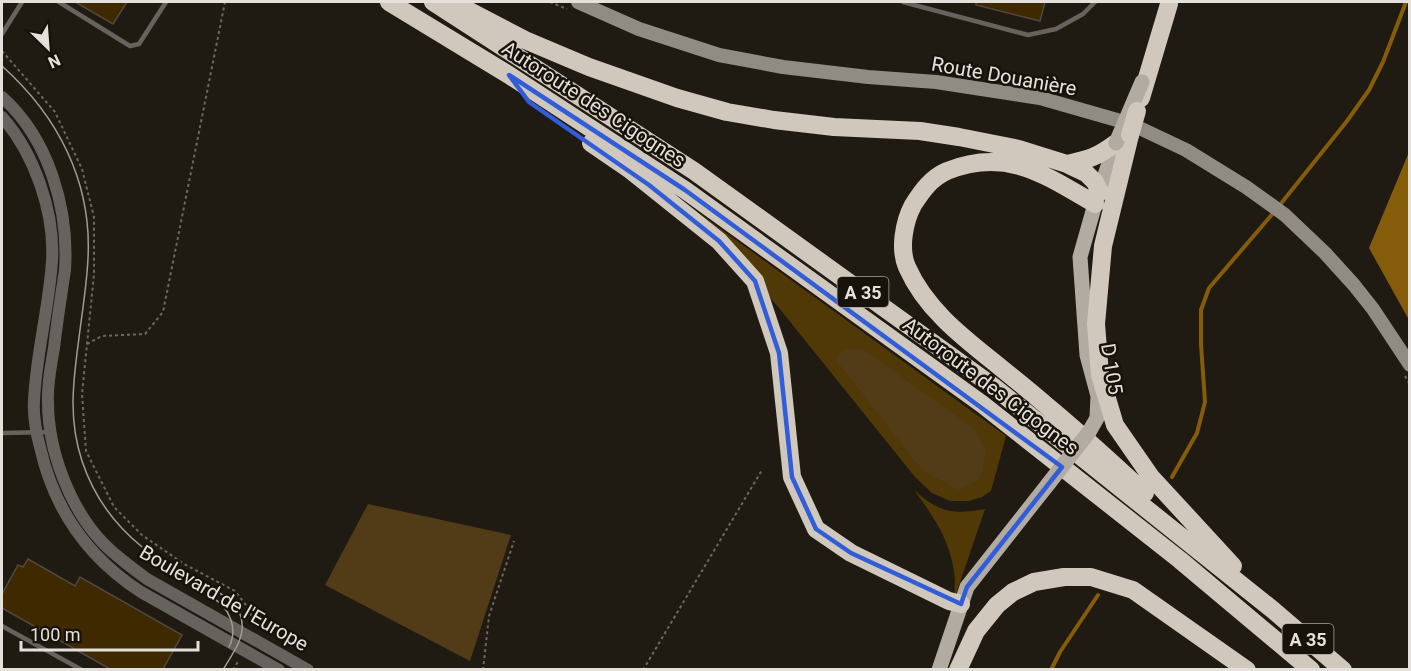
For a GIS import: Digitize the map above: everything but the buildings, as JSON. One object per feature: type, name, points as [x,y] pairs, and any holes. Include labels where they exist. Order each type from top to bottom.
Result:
[{"type":"highway","name":"Autoroute des Cigognes","points":[[389,2],[509,75],[685,190],[982,404],[1180,560],[1311,669]]},
{"type":"highway","name":"Autoroute des Cigognes","points":[[433,2],[694,171],[994,387],[1273,610],[1342,669]]},
{"type":"highway","points":[[452,2],[525,40],[589,67],[677,98],[727,112],[804,124],[959,137],[1018,149],[1067,164],[1086,173],[1095,182],[1097,198],[1025,167],[1007,162],[979,161],[942,173],[926,185],[910,210],[905,225],[903,249],[906,264],[928,302],[965,339],[1057,414],[1273,610]]},
{"type":"highway","points":[[1169,3],[1137,111],[1123,139],[1103,246],[1096,324],[1101,375],[1115,425],[1151,477],[1273,610]]},
{"type":"highway","points":[[509,75],[529,102],[649,184],[719,241],[755,280],[779,353],[792,477],[816,528],[851,553],[949,601],[961,604]]},
{"type":"highway","points":[[1067,164],[1091,159],[1123,139]]},
{"type":"highway","points":[[958,669],[976,631],[997,605],[1012,592],[1034,582],[1064,577],[1091,577],[1133,590],[1247,669]]},
{"type":"main road","points":[[1097,198],[1123,139],[1169,3]]},
{"type":"main road","name":"Route Douanière","points":[[574,6],[719,55],[783,67],[936,82],[1040,99],[1131,124],[1186,150],[1246,187],[1285,216],[1325,253],[1353,285],[1373,309],[1410,364]]},
{"type":"main road","name":"D 105","points":[[939,669],[967,587],[1089,432],[1097,418],[1098,396],[1088,355],[1080,257],[1097,198]]},
{"type":"street","name":"Boulevard de l'Europe","points":[[2,97],[27,126],[41,150],[53,177],[65,228],[65,270],[47,404],[50,432],[68,492],[83,518],[103,543],[125,563],[147,579],[308,669]]},
{"type":"street","name":"Boulevard de l'Europe","points":[[2,117],[23,147],[37,175],[51,232],[52,260],[34,403],[36,433],[45,470],[61,508],[80,537],[104,565],[124,581],[279,669]]},
{"type":"lane","points":[[2,34],[22,2]]},
{"type":"lane","points":[[59,2],[130,46],[139,44],[166,2]]},
{"type":"lane","points":[[903,2],[1028,35],[1056,29],[1083,14],[1095,2]]},
{"type":"lane","points":[[2,433],[50,432]]},
{"type":"lane","points":[[2,626],[82,669]]},
{"type":"path","points":[[87,344],[102,336],[145,334],[163,312],[225,2]]},
{"type":"path","points":[[550,2],[574,6]]},
{"type":"path","points":[[2,51],[55,112],[82,169],[94,217],[94,274],[82,394],[86,451],[114,507],[142,535],[184,564],[235,591],[249,609],[253,630]]},
{"type":"path","points":[[643,669],[762,470]]},
{"type":"path","points":[[483,669],[489,616],[514,542]]},
{"type":"highlighted area","points":[[509,75],[685,190],[1062,467],[967,587],[961,604],[851,553],[816,529],[792,477],[779,353],[755,281],[719,241],[649,185],[529,102]]},
{"type":"shaded area","points":[[1409,152],[1410,320],[1369,248]]},
{"type":"shaded area","points":[[678,198],[1006,436],[991,491],[969,501],[950,501],[932,493],[915,477],[779,308],[725,246]]},
{"type":"shaded area","points":[[861,348],[976,430],[986,452],[980,479],[959,490],[923,471],[836,360],[843,349]]},
{"type":"shaded area","points":[[914,490],[931,503],[946,510],[963,512],[985,509],[954,600],[955,574],[948,548],[934,518]]},
{"type":"shaded area","points":[[368,504],[511,535],[470,661],[325,585]]},
{"type":"waterway","points":[[1279,206],[1369,90],[1383,62],[1406,2]]},
{"type":"waterway","points":[[1172,477],[1197,433],[1205,402],[1201,310],[1209,288],[1275,211]]},
{"type":"waterway","points":[[1051,670],[1060,652],[1098,595]]},
{"type":"tram line","points":[[2,66],[40,106],[55,129],[68,152],[84,203],[88,230],[87,267],[73,396],[77,444],[82,461],[98,497],[131,537],[163,561],[219,592],[237,608],[242,621],[241,636],[223,670]]},
{"type":"tram line","points":[[213,598],[224,607],[231,620],[233,633],[229,647]]}]
